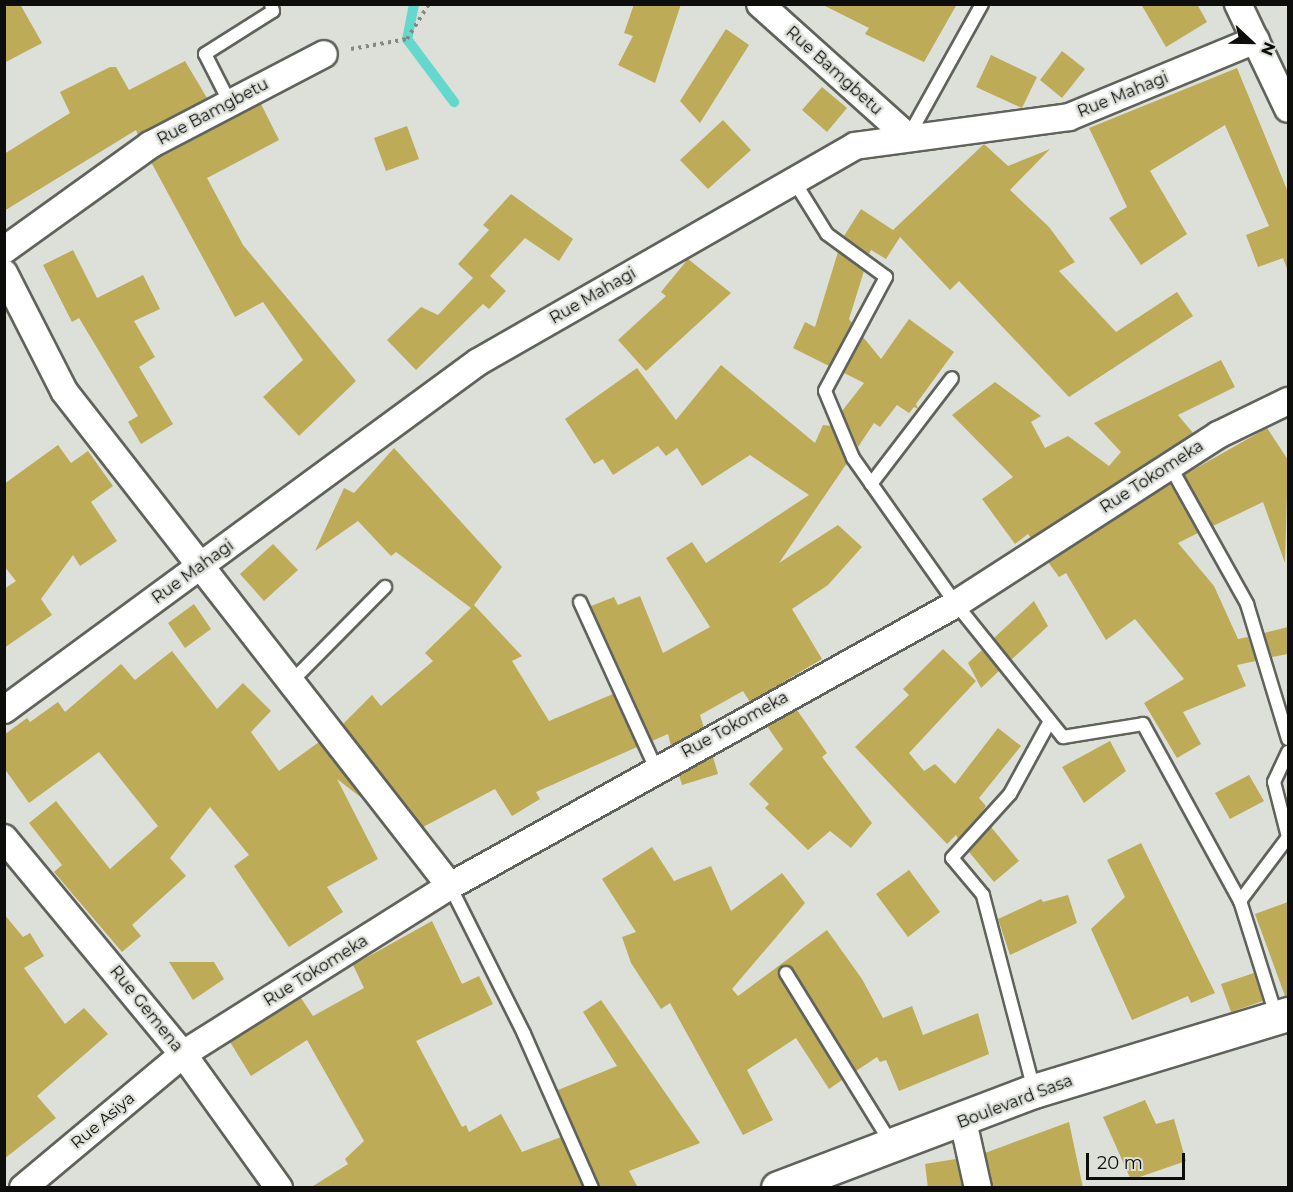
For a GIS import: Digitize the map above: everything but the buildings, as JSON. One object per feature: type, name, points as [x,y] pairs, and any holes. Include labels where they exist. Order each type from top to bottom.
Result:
[{"type":"street","name":"Rue Bamgbetu","points":[[760,4],[908,137]]},
{"type":"street","points":[[1238,4],[1256,40],[1281,72],[1288,109]]},
{"type":"street","name":"Rue Mahagi","points":[[4,710],[478,362],[855,147],[908,137],[1068,117],[1256,40]]},
{"type":"street","name":"Rue Bamgbetu","points":[[4,250],[150,145],[324,54]]},
{"type":"street","points":[[4,273],[64,391],[203,564],[450,886]]},
{"type":"street","name":"Rue Tokomeka","points":[[183,1054],[450,886],[656,769],[956,604],[1218,435],[1288,401]]},
{"type":"street","name":"Rue Gemena","points":[[4,838],[183,1054],[279,1188]]},
{"type":"street","name":"Boulevard Sasa","points":[[778,1188],[963,1121],[1034,1091],[1283,1016]]},
{"type":"street","name":"Rue Asiya","points":[[23,1188],[183,1054]]},
{"type":"street","points":[[963,1121],[978,1188]]},
{"type":"lane","points":[[230,103],[205,54],[273,11],[271,4]]},
{"type":"lane","points":[[908,137],[982,4]]},
{"type":"lane","points":[[794,182],[827,234],[886,277],[825,391],[853,458],[956,604],[1063,737],[1143,724],[1240,901],[1283,1016]]},
{"type":"lane","points":[[871,484],[952,378]]},
{"type":"lane","points":[[1170,466],[1247,604],[1288,739]]},
{"type":"lane","points":[[292,680],[385,587]]},
{"type":"lane","points":[[580,602],[656,769]]},
{"type":"lane","points":[[1034,1091],[983,895],[952,858],[1010,794],[1050,721]]},
{"type":"lane","points":[[1240,901],[1288,837],[1274,782],[1288,752]]},
{"type":"lane","points":[[450,886],[524,1034],[592,1188]]},
{"type":"lane","points":[[786,973],[893,1146]]},
{"type":"path","points":[[324,54],[407,39],[429,4]]},
{"type":"waterway","points":[[414,4],[407,39],[454,102]]}]
